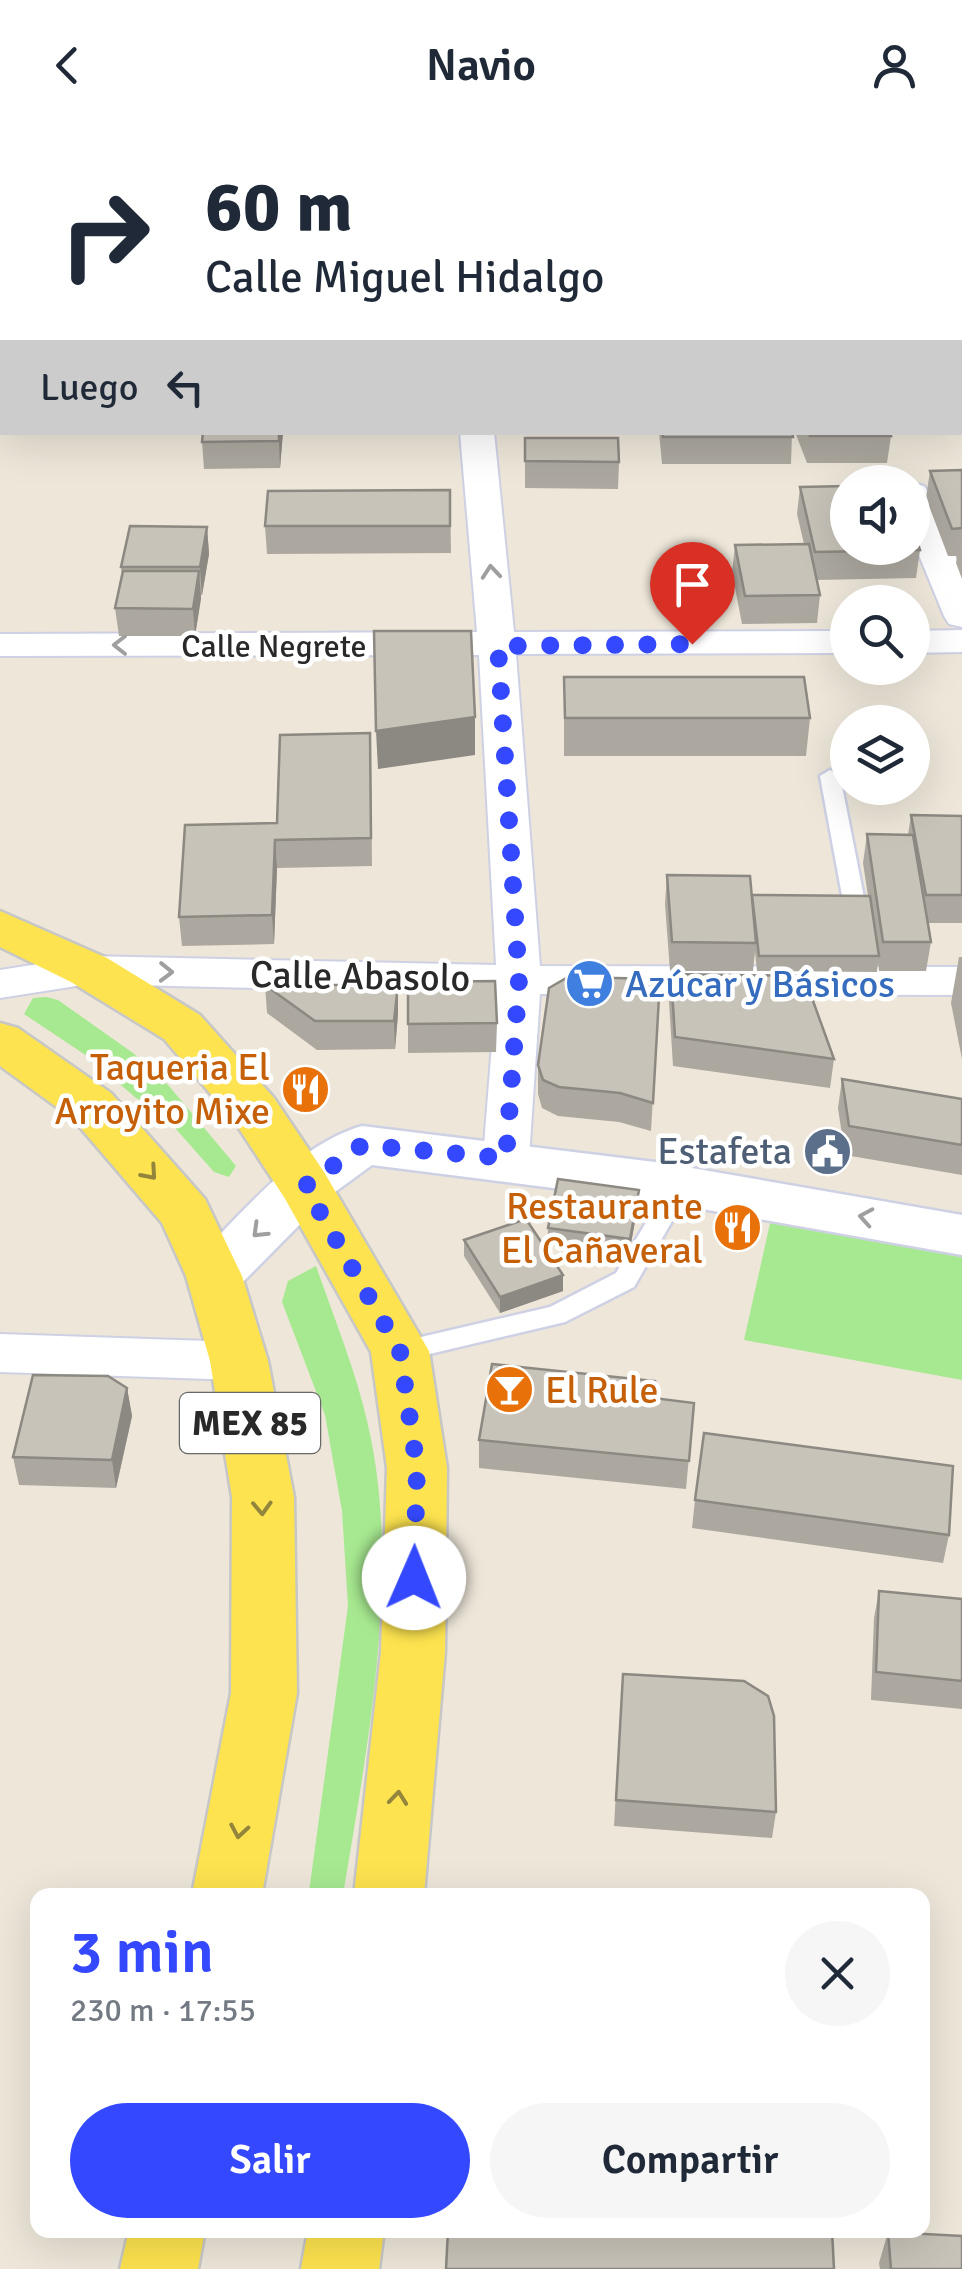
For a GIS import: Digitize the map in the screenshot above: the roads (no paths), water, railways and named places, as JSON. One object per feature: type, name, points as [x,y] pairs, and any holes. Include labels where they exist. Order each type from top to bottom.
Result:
[{"type":"main road","points":[[0,928],[89,970],[182,1027],[255,1111],[305,1186],[400,1351],[417,1468],[412,1652],[389,1888]]},
{"type":"main road","name":"MEX 85","points":[[0,1040],[92,1106],[185,1213],[214,1276],[238,1361],[263,1497],[264,1693],[228,1888]]},
{"type":"main road","points":[[160,2269],[165,2238]]},
{"type":"main road","points":[[340,2269],[345,2238]]},
{"type":"street","points":[[478,435],[498,646],[519,980],[506,1158]]},
{"type":"street","points":[[930,537],[962,616]]},
{"type":"street","points":[[930,642],[962,641]]},
{"type":"street","name":"Calle Negrete","points":[[0,645],[830,642]]},
{"type":"street","name":"Calle Abasolo","points":[[0,984],[89,970],[519,980],[866,964],[962,981]]},
{"type":"street","points":[[214,1276],[305,1186],[362,1145],[506,1158],[682,1183],[962,1235]]},
{"type":"street","points":[[0,1352],[238,1361]]},
{"type":"lane","points":[[836,805],[866,964]]},
{"type":"lane","points":[[400,1351],[556,1315],[625,1280],[682,1183]]},
{"type":"place","name":"Azúcar y Básicos","points":[[590,984]]},
{"type":"place","name":"Taqueria El Arroyito Mixe","points":[[305,1089]]},
{"type":"place","name":"Estafeta","points":[[827,1151]]},
{"type":"place","name":"Restaurante El Cañaveral","points":[[738,1228]]},
{"type":"place","name":"El Rule","points":[[510,1390]]}]
